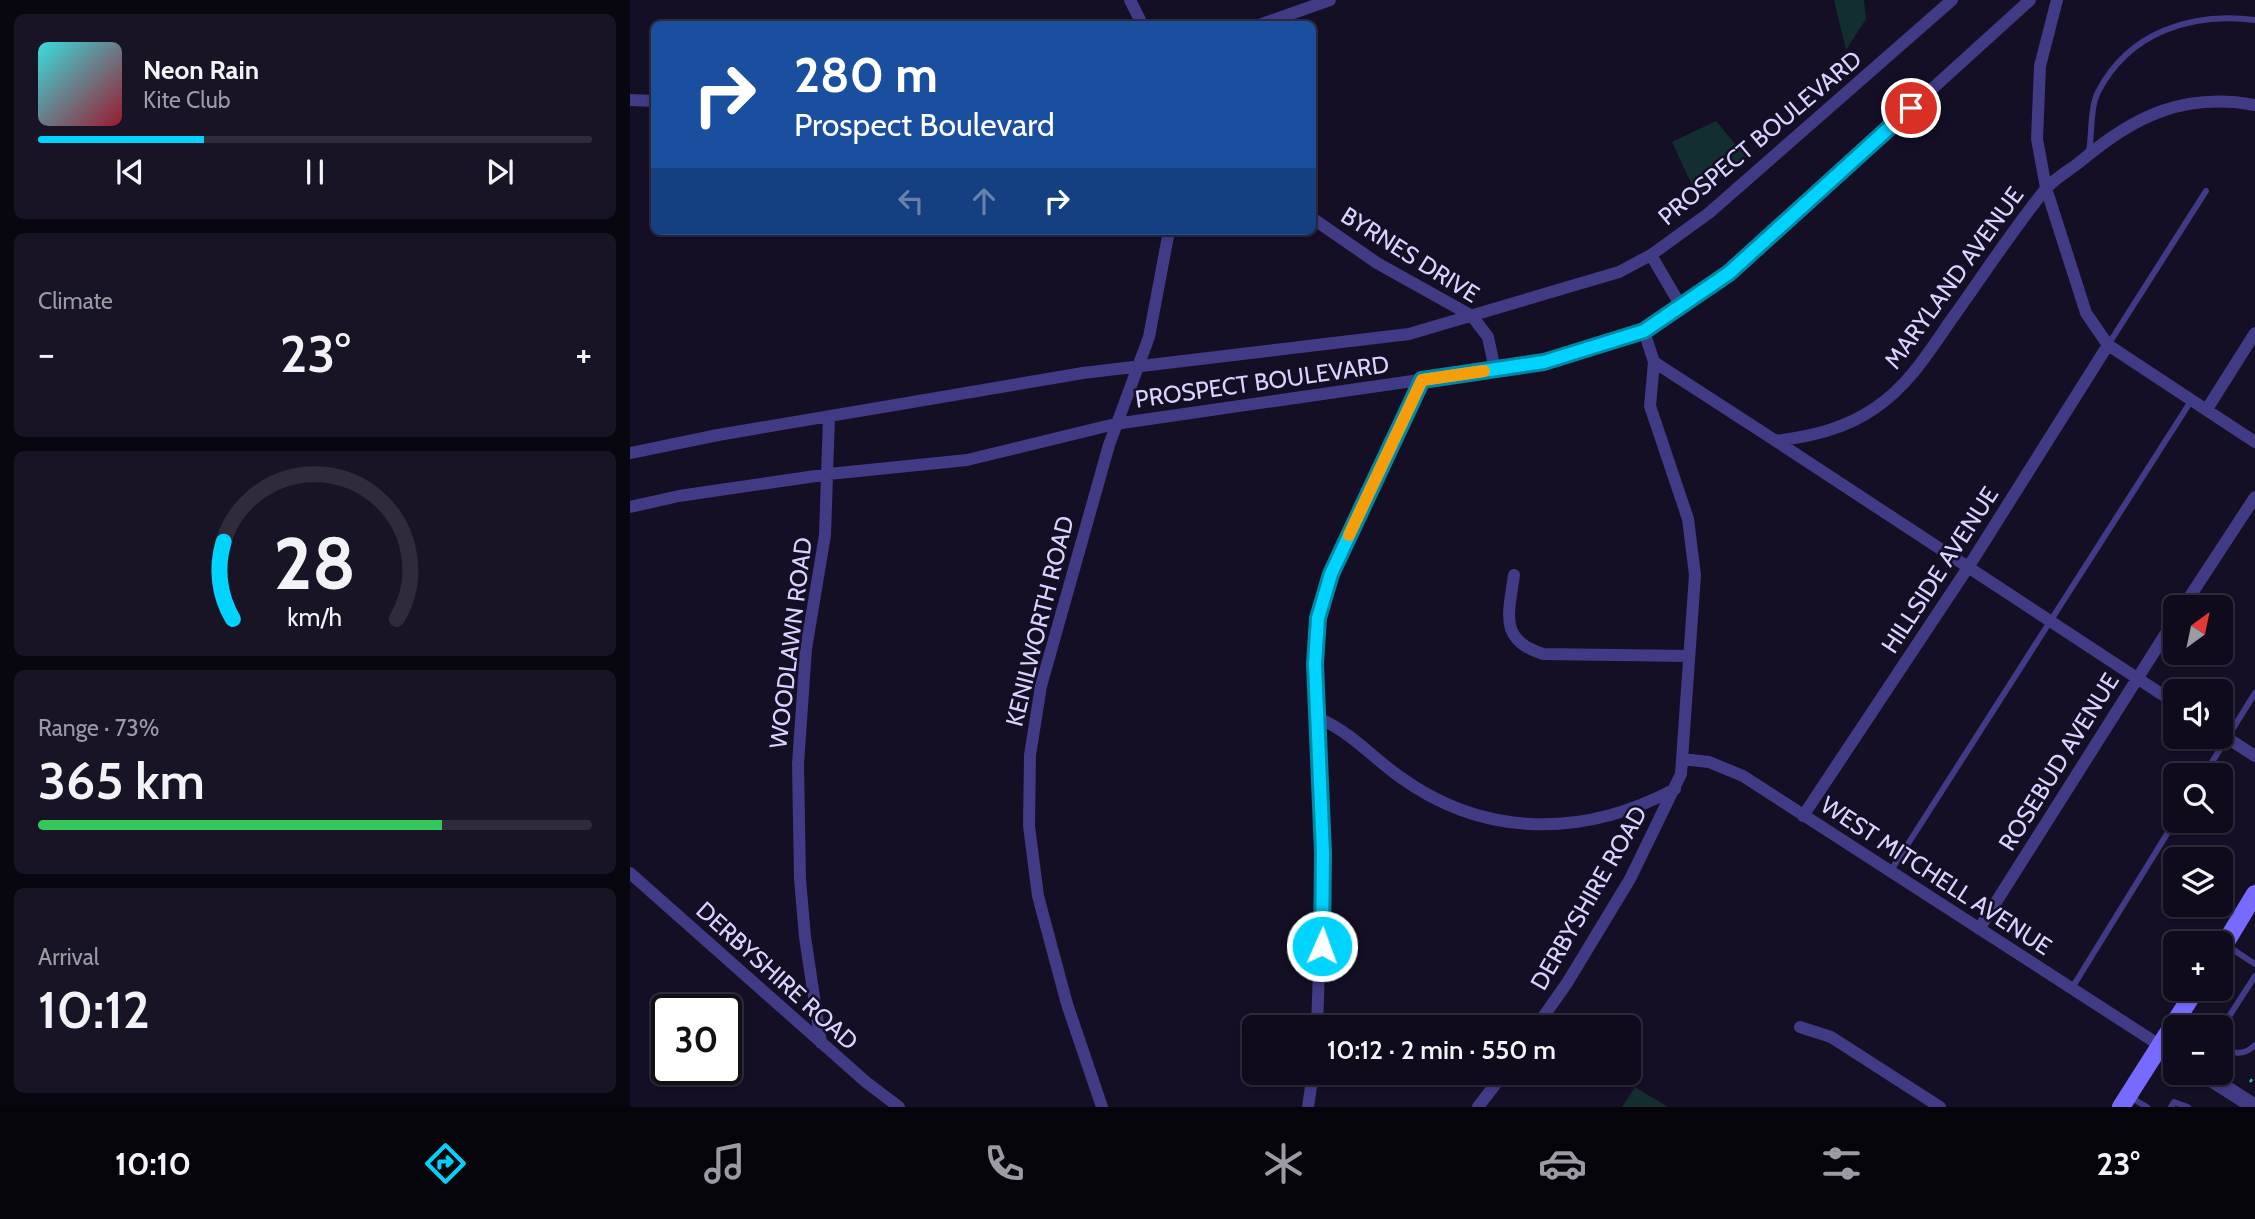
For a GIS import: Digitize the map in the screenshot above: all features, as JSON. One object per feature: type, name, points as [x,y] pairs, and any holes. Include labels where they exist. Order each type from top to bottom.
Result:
[{"type":"main road","points":[[2233,931],[2255,894]]},
{"type":"main road","points":[[2125,1101],[2163,1056]]},
{"type":"street","points":[[1130,0],[1140,21]]},
{"type":"street","points":[[1270,21],[1330,0]]},
{"type":"street","name":"PROSPECT BOULEVARD","points":[[630,453],[829,416],[1139,366],[1409,334],[1619,272],[1651,255],[1709,213],[1952,0]]},
{"type":"street","name":"PROSPECT BOULEVARD","points":[[630,507],[679,496],[829,474],[967,460],[1115,424],[1544,362],[1644,331],[1682,308],[1772,235],[2030,0]]},
{"type":"street","points":[[2057,0],[2037,91],[2038,139],[2046,188],[2079,297],[2095,328],[2108,345],[2255,442]]},
{"type":"street","points":[[630,100],[651,101]]},
{"type":"street","name":"MARYLAND AVENUE","points":[[1776,441],[1819,435],[1840,427],[1889,397],[1921,362],[2046,188],[2117,131],[2157,112],[2200,102],[2255,105]]},
{"type":"street","name":"BYRNES DRIVE","points":[[1316,221],[1377,263],[1472,316],[1488,337],[1495,370]]},
{"type":"street","name":"KENILWORTH ROAD","points":[[1102,1107],[1067,1004],[1038,896],[1031,849],[1028,791],[1031,744],[1041,685],[1115,424],[1139,366],[1159,298],[1168,235]]},
{"type":"street","points":[[1651,255],[1682,308]]},
{"type":"street","points":[[1644,331],[1654,362],[1650,407],[1688,519],[1693,543],[1695,575],[1682,759]]},
{"type":"street","points":[[2207,409],[2255,333]]},
{"type":"street","name":"HILLSIDE AVENUE","points":[[1803,816],[1969,566],[2108,345]]},
{"type":"street","points":[[1654,362],[2163,695]]},
{"type":"street","points":[[1317,1015],[1323,853],[1316,641],[1324,596],[1422,380]]},
{"type":"street","name":"WOODLAWN ROAD","points":[[821,1042],[801,891],[798,764],[806,649],[825,535],[829,416]]},
{"type":"street","points":[[2191,595],[2255,497]]},
{"type":"street","points":[[1514,575],[1508,618],[1510,632],[1530,650],[1543,654],[1689,656]]},
{"type":"street","name":"ROSEBUD AVENUE","points":[[1979,929],[2163,638]]},
{"type":"street","points":[[1318,718],[1351,734],[1382,763],[1424,792],[1447,804],[1496,819],[1577,824],[1630,810],[1675,789]]},
{"type":"street","points":[[2233,742],[2255,756]]},
{"type":"street","name":"DERBYSHIRE ROAD","points":[[1544,1015],[1630,879],[1675,789],[1682,759]]},
{"type":"street","name":"WEST MITCHELL AVENUE","points":[[1682,759],[1725,768],[2163,1047]]},
{"type":"street","name":"DERBYSHIRE ROAD","points":[[630,873],[821,1042],[899,1107]]},
{"type":"street","points":[[1800,1027],[1831,1037],[1940,1107]]},
{"type":"street","points":[[1308,1107],[1311,1085]]},
{"type":"street","points":[[1478,1107],[1495,1085]]},
{"type":"street","points":[[2221,1085],[2255,1107]]},
{"type":"lane","points":[[2089,153],[2097,94],[2125,53],[2156,33],[2168,29],[2220,16],[2255,20]]},
{"type":"lane","points":[[2108,345],[2206,191]]},
{"type":"lane","points":[[1890,872],[2192,399]]},
{"type":"lane","points":[[2233,724],[2255,694]]},
{"type":"lane","points":[[2072,988],[2168,833]]},
{"type":"lane","points":[[2233,952],[2255,964]]},
{"type":"lane","points":[[2230,1015],[2255,976]]},
{"type":"lane","points":[[2233,1052],[2245,1053],[2255,1045]]},
{"type":"lane","points":[[2125,1101],[2147,1107]]},
{"type":"lane","points":[[2171,1107],[2174,1102],[2188,1107]]},
{"type":"path","points":[[2250,1082],[2255,1075]]},
{"type":"green space","points":[[1834,0],[1864,0],[1866,19],[1846,50]]},
{"type":"green space","points":[[1716,121],[1746,157],[1697,196],[1672,142]]},
{"type":"green space","points":[[1635,1087],[1668,1107],[1622,1107]]},
{"type":"slow traffic","points":[[1349,535],[1422,380],[1484,371]]},
{"type":"route","points":[[1322,946],[1323,853],[1315,664],[1318,618],[1331,574],[1422,380],[1544,362],[1644,331],[1682,308],[1729,273],[1911,108]]}]
